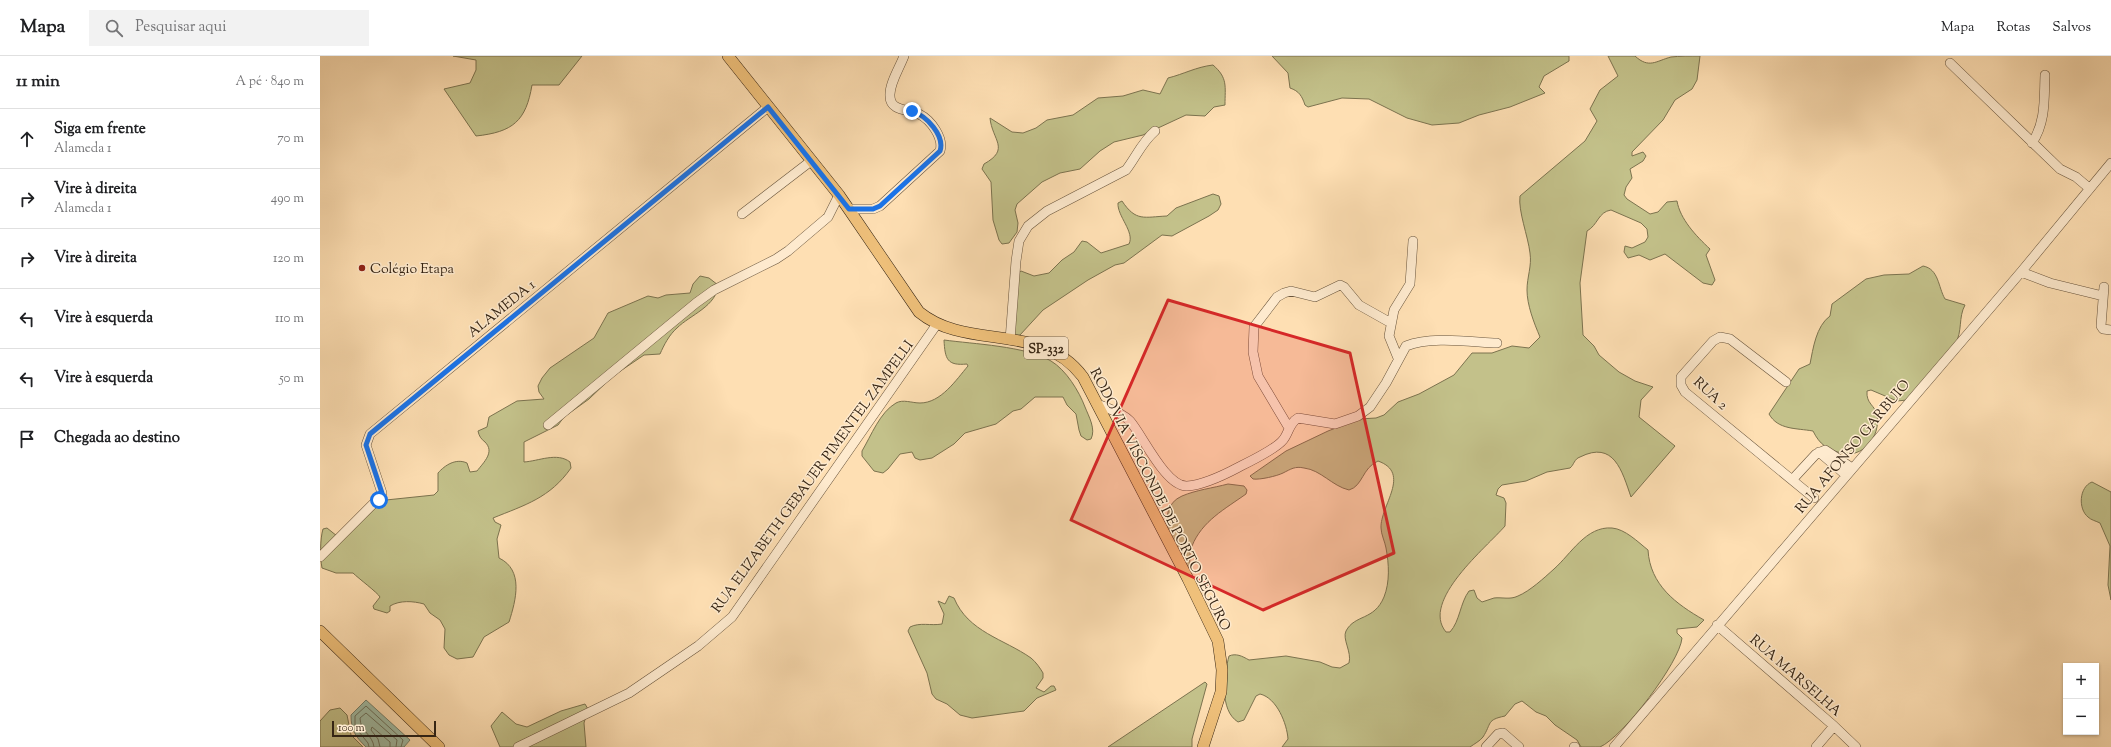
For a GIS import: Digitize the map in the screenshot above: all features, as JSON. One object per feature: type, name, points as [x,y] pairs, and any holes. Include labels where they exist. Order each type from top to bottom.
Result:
[{"type":"main road","name":"RODOVIA VISCONDE DE PORTO SEGURO","points":[[728,56],[849,209],[914,306],[925,317],[937,324],[952,329],[1042,346],[1064,358],[1083,378],[1098,404],[1188,579],[1218,641],[1222,657],[1221,686],[1203,747]]},
{"type":"main road","points":[[320,631],[439,747]]},
{"type":"street","points":[[849,209],[873,209],[880,206],[940,151],[940,138],[923,116],[895,106],[890,100],[890,91],[904,56]]},
{"type":"street","points":[[1950,63],[2060,169],[2076,177],[2089,188]]},
{"type":"street","points":[[2032,143],[2040,132],[2044,119],[2045,75]]},
{"type":"street","name":"ALAMEDA 1","points":[[320,557],[381,496],[382,493],[366,445],[370,434],[768,107]]},
{"type":"street","points":[[1010,340],[1019,241],[1028,226],[1047,211],[1126,170],[1134,160],[1146,139],[1155,131]]},
{"type":"street","points":[[742,214],[811,161]]},
{"type":"street","name":"RUA AFONSO GARBUIO","points":[[1614,747],[2021,272],[2111,163]]},
{"type":"street","points":[[548,425],[696,303],[714,290],[776,259],[788,251],[828,217],[839,196]]},
{"type":"street","points":[[1398,358],[1389,336],[1394,310],[1410,284],[1413,241]]},
{"type":"street","points":[[2021,272],[2050,283],[2104,291],[2102,326],[2103,329],[2111,330]]},
{"type":"street","points":[[1289,428],[1261,384],[1253,352],[1254,327],[1277,297],[1291,291],[1315,297],[1340,285],[1344,287],[1359,305],[1391,323]]},
{"type":"street","name":"RUA ELIZABETH GEBAUER PIMENTEL ZAMPELLI","points":[[518,747],[634,689],[698,646],[732,617],[937,324]]},
{"type":"street","name":"RUA 2","points":[[1786,382],[1730,339],[1723,337],[1713,341],[1681,377],[1681,385],[1685,392],[1814,498]]},
{"type":"street","points":[[1098,404],[1118,412],[1129,421],[1169,477],[1179,484],[1187,486],[1212,479],[1239,467],[1280,443],[1295,420],[1301,417],[1335,424],[1358,416],[1370,406],[1386,383],[1398,358],[1406,346],[1414,343],[1454,341],[1498,344]]},
{"type":"street","points":[[1792,480],[1819,452],[1827,450],[1849,472]]},
{"type":"street","name":"RUA MARSELHA","points":[[1717,625],[1834,726],[1856,747]]},
{"type":"street","points":[[1816,747],[1834,726]]},
{"type":"street","points":[[1486,747],[1498,734],[1503,733],[1519,747]]},
{"type":"highlighted area","points":[[1168,300],[1350,353],[1394,553],[1263,610],[1071,520]]},
{"type":"shaded area","points":[[453,56],[582,56],[559,85],[532,85],[526,108],[516,122],[508,128],[500,131],[476,136],[444,89],[470,83],[476,70],[476,60]]},
{"type":"shaded area","points":[[1272,56],[1569,56],[1569,61],[1544,76],[1539,87],[1545,93],[1510,107],[1479,115],[1459,123],[1432,125],[1407,118],[1369,99],[1342,98],[1308,107],[1305,105],[1300,94],[1290,88],[1288,73]]},
{"type":"shaded area","points":[[1608,56],[1635,56],[1644,62],[1653,63],[1671,57],[1700,56],[1697,80],[1692,89],[1675,100],[1663,120],[1632,152],[1632,156],[1643,152],[1646,156],[1643,161],[1630,169],[1632,178],[1626,187],[1624,195],[1627,199],[1650,214],[1658,212],[1667,202],[1677,201],[1685,221],[1694,233],[1710,249],[1706,255],[1715,280],[1712,285],[1703,283],[1665,254],[1650,260],[1639,255],[1628,258],[1624,252],[1625,246],[1632,248],[1645,242],[1648,237],[1647,229],[1641,223],[1611,210],[1603,213],[1594,225],[1587,231],[1580,283],[1583,335],[1594,346],[1599,355],[1619,372],[1635,381],[1653,387],[1641,400],[1639,417],[1675,446],[1631,497],[1620,468],[1609,455],[1601,452],[1592,453],[1578,458],[1570,468],[1547,472],[1526,481],[1502,485],[1498,489],[1496,495],[1504,498],[1506,503],[1505,526],[1459,575],[1448,590],[1442,605],[1440,619],[1446,632],[1450,632],[1456,623],[1469,591],[1474,590],[1477,598],[1482,602],[1494,598],[1512,598],[1523,594],[1550,573],[1587,536],[1594,531],[1612,528],[1626,533],[1648,550],[1654,573],[1666,592],[1684,607],[1704,620],[1697,627],[1677,629],[1677,633],[1682,638],[1672,664],[1649,698],[1636,714],[1610,740],[1600,747],[1581,747],[1577,740],[1555,725],[1546,716],[1536,712],[1522,701],[1515,704],[1505,716],[1499,717],[1492,721],[1483,737],[1470,747],[1282,747],[1288,739],[1286,726],[1276,706],[1266,696],[1260,694],[1256,696],[1244,720],[1238,722],[1232,716],[1225,701],[1224,692],[1229,656],[1239,655],[1249,660],[1286,656],[1320,662],[1332,667],[1340,668],[1349,663],[1350,659],[1345,638],[1346,631],[1354,622],[1370,614],[1380,605],[1386,591],[1388,579],[1388,560],[1381,528],[1382,519],[1394,482],[1393,473],[1388,466],[1378,461],[1369,468],[1354,488],[1349,490],[1337,485],[1310,469],[1301,467],[1293,468],[1280,474],[1264,478],[1253,479],[1250,476],[1286,451],[1328,431],[1359,419],[1376,418],[1384,415],[1398,402],[1419,394],[1454,375],[1472,353],[1492,353],[1512,346],[1529,348],[1540,337],[1531,314],[1527,296],[1530,258],[1529,246],[1520,209],[1520,196],[1585,141],[1597,121],[1590,109],[1600,90],[1618,76]]},
{"type":"shaded area","points":[[1213,65],[1221,74],[1225,83],[1225,105],[1214,107],[1205,116],[1186,115],[1143,135],[1114,142],[1100,151],[1080,169],[1060,173],[1042,182],[1017,204],[1015,210],[1018,223],[1017,232],[1009,243],[1002,244],[999,240],[993,220],[991,182],[982,169],[984,164],[997,154],[998,149],[998,144],[991,126],[990,118],[1012,132],[1023,133],[1036,128],[1047,120],[1073,115],[1098,98],[1123,96],[1143,90],[1160,94],[1168,78],[1201,67]]},
{"type":"shaded area","points":[[1213,194],[1219,196],[1221,204],[1218,210],[1172,236],[1162,235],[1124,263],[1115,265],[1088,280],[1043,310],[1020,335],[1013,335],[1015,275],[1021,271],[1034,276],[1049,273],[1062,260],[1074,252],[1082,241],[1087,242],[1101,253],[1129,244],[1130,234],[1118,208],[1118,203],[1122,201],[1127,208],[1141,217],[1167,216],[1176,208]]},
{"type":"shaded area","points":[[1923,266],[1932,271],[1935,275],[1945,299],[1965,305],[1957,340],[1955,345],[1907,400],[1897,401],[1871,390],[1867,391],[1869,402],[1877,415],[1876,431],[1868,444],[1856,453],[1841,453],[1824,446],[1818,440],[1813,431],[1782,426],[1777,423],[1769,414],[1799,369],[1810,364],[1818,332],[1825,320],[1830,316],[1832,304],[1866,279],[1884,275],[1909,274]]},
{"type":"shaded area","points":[[700,276],[709,278],[718,285],[713,299],[702,310],[682,323],[674,331],[667,340],[660,354],[644,355],[613,376],[589,399],[564,417],[558,425],[524,442],[524,462],[554,457],[565,459],[570,462],[571,468],[546,494],[493,518],[495,522],[501,525],[497,539],[499,558],[507,563],[512,570],[515,578],[516,595],[509,622],[484,637],[473,657],[457,659],[449,655],[444,648],[445,629],[440,620],[430,613],[424,604],[402,602],[390,606],[390,611],[387,613],[374,609],[373,606],[380,597],[353,573],[336,573],[322,568],[321,538],[323,529],[327,528],[337,536],[386,500],[434,495],[438,491],[438,473],[451,463],[459,461],[467,463],[470,472],[477,471],[489,453],[488,446],[480,437],[478,431],[487,427],[489,417],[517,401],[544,399],[539,392],[538,386],[542,378],[550,368],[594,338],[608,313],[648,296],[658,298],[666,295],[690,293],[693,284]]},
{"type":"shaded area","points":[[944,340],[984,344],[1028,352],[1040,356],[1057,365],[1067,375],[1079,394],[1091,423],[1093,431],[1091,439],[1087,440],[1081,436],[1076,414],[1067,405],[1063,397],[1035,397],[1021,409],[1013,411],[996,424],[965,433],[954,444],[932,458],[920,460],[915,458],[912,452],[900,454],[883,473],[874,471],[862,456],[862,451],[885,412],[899,402],[905,401],[920,403],[935,399],[953,384],[968,366],[967,364],[955,364],[948,360],[945,352]]},
{"type":"shaded area","points":[[2092,482],[2111,492],[2111,600],[2108,585],[2110,546],[2100,523],[2088,517],[2081,504],[2084,488]]},
{"type":"shaded area","points":[[1228,484],[1244,486],[1247,490],[1246,494],[1215,516],[1196,537],[1190,553],[1187,573],[1177,555],[1168,533],[1168,511],[1173,502],[1182,496]]},
{"type":"shaded area","points":[[949,596],[954,598],[960,610],[977,627],[1021,651],[1035,661],[1043,673],[1043,678],[1036,688],[1044,692],[1051,686],[1054,686],[1056,690],[1037,698],[1024,711],[972,718],[960,715],[947,704],[936,699],[932,694],[927,673],[908,631],[910,627],[918,625],[942,624],[944,614],[938,601],[945,604]]},
{"type":"shaded area","points":[[1205,682],[1207,684],[1192,739],[1192,747],[1108,747]]},
{"type":"shaded area","points":[[585,704],[588,709],[584,723],[586,747],[500,747],[491,726],[502,712],[516,724],[527,727],[561,711]]},
{"type":"shaded area","points":[[340,708],[347,715],[351,735],[363,747],[320,747],[320,721],[330,710]]},
{"type":"water","points":[[366,700],[410,740],[404,747],[366,747],[359,739],[353,729],[351,715]]},
{"type":"place","name":"Colégio Etapa","points":[[362,268]]},
{"type":"route","points":[[379,500],[382,493],[366,445],[366,439],[370,434],[768,107],[849,209],[877,208],[940,151],[942,142],[938,135],[923,116],[912,111]]}]
